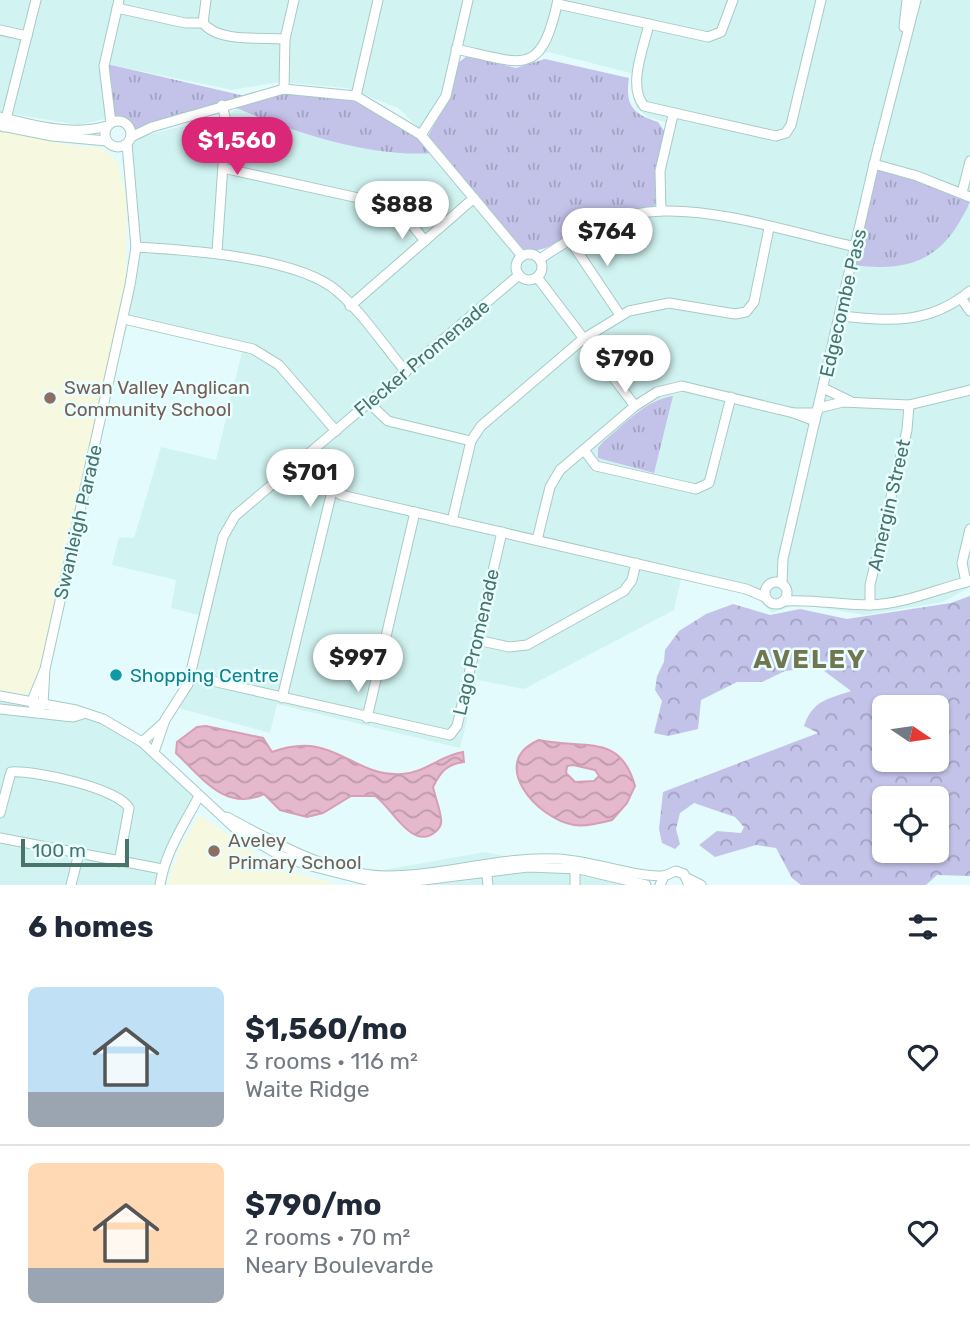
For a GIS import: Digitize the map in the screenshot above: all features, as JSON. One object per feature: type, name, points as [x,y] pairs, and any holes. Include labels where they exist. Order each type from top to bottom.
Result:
[{"type":"street","points":[[3,122],[36,0]]},
{"type":"street","points":[[206,0],[204,23],[209,30],[223,35],[285,39]]},
{"type":"street","points":[[284,89],[285,39],[294,0]]},
{"type":"street","points":[[356,96],[378,0]]},
{"type":"street","points":[[421,135],[446,96],[468,0]]},
{"type":"street","points":[[456,50],[514,62],[527,61],[540,54],[548,41],[558,2],[715,37],[726,24],[733,0]]},
{"type":"street","points":[[649,24],[636,85],[637,94],[644,106],[768,136],[786,133],[793,119],[821,0]]},
{"type":"street","name":"Edgecombe Pass","points":[[903,46],[907,0]]},
{"type":"street","name":"Edgecombe Pass","points":[[783,601],[774,588],[783,559],[874,164],[916,0]]},
{"type":"street","points":[[110,144],[116,123],[104,66],[118,4],[185,23],[204,23]]},
{"type":"street","points":[[0,30],[27,36]]},
{"type":"street","points":[[3,122],[52,136],[110,144],[129,141],[152,127],[222,104],[284,89],[356,96],[421,135],[522,256]]},
{"type":"street","points":[[217,253],[226,121],[222,104]]},
{"type":"street","points":[[661,211],[660,171],[673,115]]},
{"type":"street","points":[[3,122],[88,131],[116,123],[152,127]]},
{"type":"street","name":"Swanleigh Parade","points":[[32,701],[45,669],[124,320],[136,247],[128,167],[129,141],[116,123]]},
{"type":"street","name":"Swanleigh Parade","points":[[110,144],[128,167]]},
{"type":"street","points":[[874,164],[917,176],[966,195],[970,160]]},
{"type":"street","points":[[223,167],[390,205],[404,215],[425,241]]},
{"type":"street","points":[[350,306],[474,198]]},
{"type":"street","points":[[540,259],[569,239],[621,219],[661,211],[697,213],[856,247]]},
{"type":"street","points":[[452,521],[471,441],[481,426],[583,339],[620,315],[669,303],[735,314],[746,312],[754,302],[769,228]]},
{"type":"street","points":[[569,239],[620,315]]},
{"type":"street","points":[[136,247],[217,253],[307,274],[337,290],[407,372]]},
{"type":"street","points":[[533,254],[540,259],[541,270],[537,277],[526,279],[519,275],[517,262],[522,256],[533,254]]},
{"type":"street","name":"Flecker Promenade","points":[[153,752],[165,720],[190,676],[223,537],[235,516],[519,275]]},
{"type":"street","points":[[537,277],[635,406]]},
{"type":"street","points":[[840,316],[886,321],[927,316],[970,291]]},
{"type":"street","points":[[961,298],[970,311]]},
{"type":"street","points":[[124,320],[253,349],[279,365],[335,431]]},
{"type":"street","points":[[537,540],[550,487],[560,471],[635,406],[657,392],[682,387],[794,413],[817,414],[832,404],[909,405],[970,390]]},
{"type":"street","points":[[823,388],[855,403]]},
{"type":"street","points":[[584,450],[596,466],[696,489],[704,488],[709,483],[731,397]]},
{"type":"street","points":[[369,403],[388,421],[471,441]]},
{"type":"street","name":"Amergin Street","points":[[870,605],[870,585],[907,430],[909,405]]},
{"type":"street","points":[[299,461],[332,491],[746,589],[774,588],[808,599]]},
{"type":"street","points":[[282,698],[332,491]]},
{"type":"street","points":[[367,718],[415,512]]},
{"type":"street","points":[[774,588],[773,604],[808,599],[870,605],[899,602],[968,581],[962,563],[970,529]]},
{"type":"street","name":"Lago Promenade","points":[[190,676],[450,735],[457,726],[502,532]]},
{"type":"street","points":[[477,640],[509,647],[527,645],[624,591],[632,580],[636,563]]},
{"type":"street","name":"Swanleigh Parade","points":[[43,704],[45,669]]},
{"type":"street","points":[[0,696],[103,719],[142,742],[198,797],[214,809],[278,845],[375,880],[557,859],[646,885]]},
{"type":"street","points":[[32,701],[36,712]]},
{"type":"street","points":[[36,712],[43,704]]},
{"type":"street","points":[[0,709],[74,717],[83,714]]},
{"type":"street","name":"Flecker Promenade","points":[[142,742],[165,720]]},
{"type":"street","points":[[0,813],[11,772],[108,791],[125,801],[129,808],[119,862]]},
{"type":"street","points":[[160,885],[162,869],[198,797]]},
{"type":"street","points":[[0,838],[162,869]]},
{"type":"street","points":[[71,885],[79,853]]},
{"type":"street","points":[[575,865],[662,880],[676,871],[688,881],[701,885]]},
{"type":"street","points":[[575,865],[575,885]]},
{"type":"street","points":[[486,866],[488,885]]},
{"type":"shaded area","points":[[0,0],[970,0],[970,587],[943,602],[865,615],[798,604],[772,613],[755,596],[681,579],[674,610],[524,689],[477,680],[460,748],[277,704],[270,733],[182,709],[173,703],[184,684],[202,616],[171,608],[176,580],[112,565],[119,537],[134,538],[161,447],[216,460],[242,352],[121,324],[130,264],[131,210],[122,158],[139,137],[228,115],[240,106],[437,149],[522,250],[541,255],[563,236],[659,209],[668,123],[648,117],[636,108],[634,74],[548,52],[518,66],[460,54],[426,135],[398,108],[347,88],[278,82],[232,90],[102,63],[109,118],[79,125],[0,112]]},
{"type":"shaded area","name":"Swan Valley Anglican Community School","points":[[0,131],[68,145],[102,148],[117,161],[127,202],[126,287],[37,685],[25,694],[0,691]]},
{"type":"shaded area","points":[[0,696],[103,716],[156,748],[202,798],[168,866],[166,885],[0,885]]},
{"type":"shaded area","name":"Aveley Primary School","points":[[199,815],[278,868],[339,885],[167,885],[178,852]]},
{"type":"shaded area","points":[[485,852],[635,885],[367,885],[378,871]]},
{"type":"green space","points":[[467,56],[516,68],[545,59],[629,78],[628,95],[632,107],[642,116],[658,122],[665,132],[655,169],[656,204],[651,210],[597,221],[546,248],[524,252],[426,139],[450,97],[458,63]]},
{"type":"green space","points":[[107,64],[249,97],[311,90],[355,100],[420,138],[434,153],[355,147],[301,132],[227,104],[161,126],[131,130],[128,126],[116,122],[108,90]]},
{"type":"green space","points":[[877,164],[970,197],[967,209],[950,236],[928,256],[915,262],[886,267],[853,265]]},
{"type":"green space","points":[[673,396],[654,473],[598,458],[598,448],[627,421],[653,402]]},
{"type":"green space","points":[[970,596],[970,876],[937,875],[926,885],[801,885],[792,878],[776,848],[756,845],[715,857],[699,845],[717,831],[741,833],[744,827],[735,817],[694,803],[680,813],[676,829],[680,844],[675,849],[662,843],[659,829],[663,792],[818,733],[804,726],[812,711],[822,702],[851,691],[819,667],[785,671],[762,682],[737,682],[701,700],[698,729],[668,736],[654,733],[662,701],[655,690],[657,676],[664,662],[665,650],[679,631],[706,614],[733,604],[770,615],[800,609],[847,619],[951,603]]},
{"type":"water","points":[[206,726],[263,738],[272,752],[294,746],[312,746],[384,773],[410,773],[463,752],[464,762],[445,769],[433,787],[440,815],[439,828],[426,837],[417,836],[402,825],[375,796],[351,796],[323,813],[307,817],[280,810],[264,794],[238,799],[226,796],[205,782],[176,753],[177,742],[197,727]]},
{"type":"water","points":[[539,740],[610,750],[620,757],[635,786],[627,803],[612,820],[583,825],[560,821],[533,801],[523,788],[517,775],[517,762],[524,750]],"holes":[[[573,765],[595,770],[599,776],[594,781],[575,782],[566,773],[567,766]]]},
{"type":"place","name":"Swan Valley Anglican Community School","points":[[50,398]]},
{"type":"place","name":"Shopping Centre","points":[[116,675]]},
{"type":"place","name":"Aveley Primary School","points":[[214,851]]},
{"type":"district","name":"AVELEY","points":[[810,659]]}]
